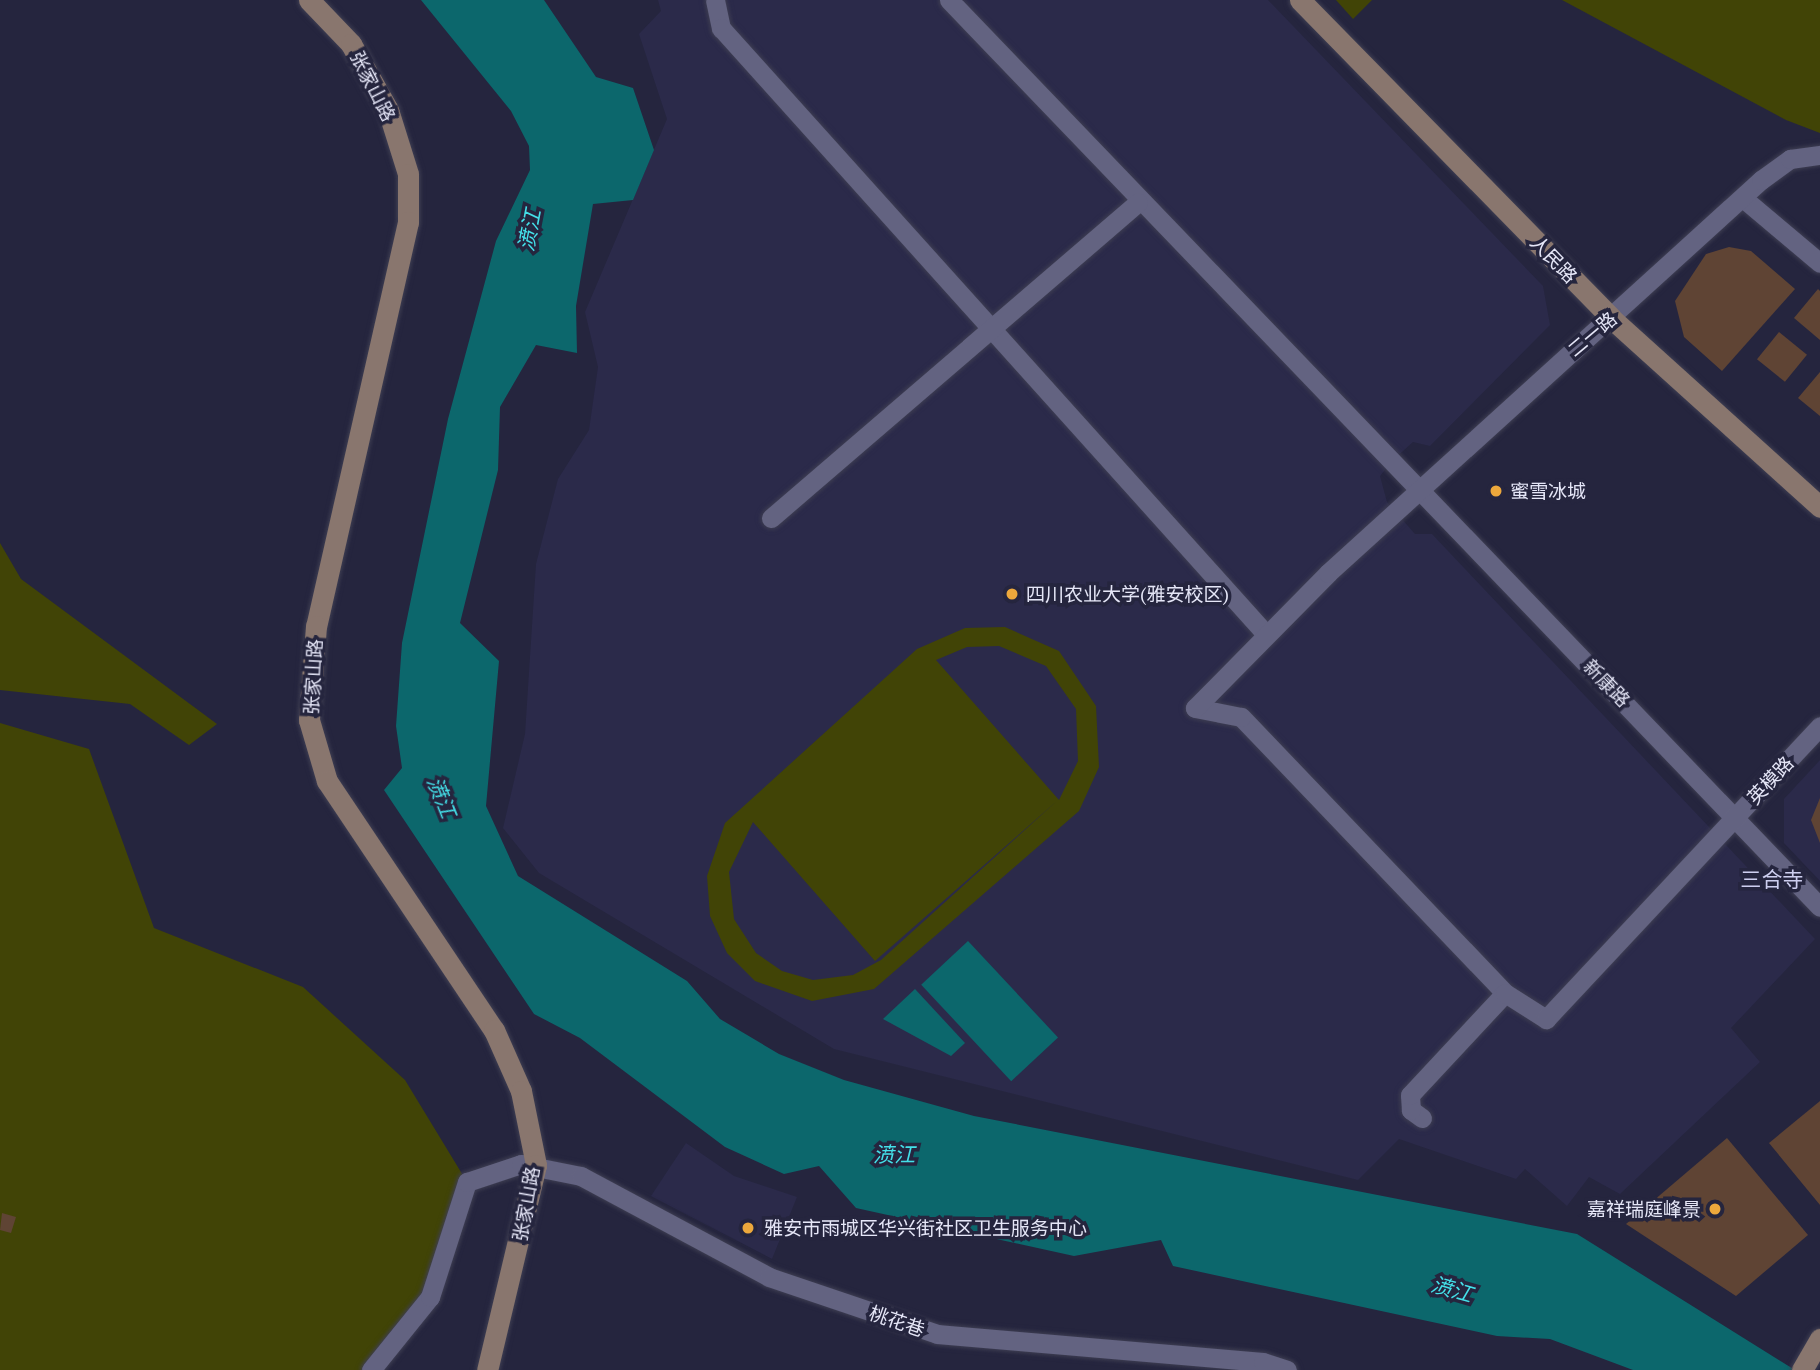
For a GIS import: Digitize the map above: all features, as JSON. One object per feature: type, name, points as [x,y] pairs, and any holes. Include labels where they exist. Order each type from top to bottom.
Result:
[{"type":"street","name":"张家山路","points":[[309,0],[351,44],[388,110],[408,174],[408,222],[316,626],[309,720],[327,781],[494,1030],[521,1091],[536,1165],[488,1370]]},
{"type":"street","points":[[715,0],[721,28],[1265,633]]},
{"type":"street","name":"新康路","points":[[949,0],[1138,202],[1393,460],[1736,816],[1820,907]]},
{"type":"street","name":"人民路","points":[[1300,0],[1611,318],[1820,507]]},
{"type":"street","name":"二一路","points":[[1505,993],[1241,717],[1195,708],[1265,633],[1790,159],[1820,155]]},
{"type":"street","points":[[1744,200],[1820,263]]},
{"type":"street","points":[[771,517],[1138,202]]},
{"type":"street","name":"英模路","points":[[1505,993],[1546,1019],[1820,726]]},
{"type":"street","points":[[1422,1118],[1411,1110],[1410,1095],[1505,993]]},
{"type":"street","points":[[372,1370],[430,1297],[467,1182],[536,1165]]},
{"type":"street","name":"桃花巷","points":[[536,1165],[580,1176],[769,1277],[937,1335],[1263,1362],[1287,1370]]},
{"type":"street","points":[[1802,1370],[1819,1341]]},
{"type":"shaded area","name":"四川农业大学(雅安校区)","points":[[658,0],[1268,0],[1543,286],[1550,325],[1430,446],[1413,442],[1393,460],[1380,476],[1387,502],[1415,534],[1432,534],[1815,939],[1731,1028],[1760,1062],[1620,1194],[1589,1177],[1567,1206],[1525,1169],[1516,1179],[1399,1139],[1358,1180],[834,1049],[539,873],[503,828],[525,734],[536,564],[558,479],[589,430],[598,367],[585,312],[667,119],[639,34],[661,11]]},
{"type":"shaded area","points":[[1336,0],[1372,0],[1353,19]]},
{"type":"shaded area","points":[[1562,0],[1820,0],[1820,133],[1786,120]]},
{"type":"shaded area","points":[[0,543],[21,579],[217,724],[189,745],[130,704],[0,690]]},
{"type":"shaded area","points":[[1005,627],[1059,651],[1096,706],[1099,767],[1079,811],[874,989],[812,1001],[755,981],[727,953],[710,916],[707,876],[725,823],[917,649],[965,628]],"holes":[[[999,646],[1046,666],[1076,709],[1078,761],[1059,800],[936,660],[967,647]],[[1058,800],[881,960],[853,975],[813,980],[782,971],[756,953],[734,919],[729,872],[753,822],[875,961]]]},
{"type":"shaded area","points":[[0,723],[89,749],[154,928],[303,987],[405,1080],[467,1182],[430,1297],[371,1370],[0,1370]]},
{"type":"shaded area","points":[[1820,760],[1820,881],[1784,843],[1784,799]]},
{"type":"shaded area","name":"雅安市雨城区华兴街社区卫生服务中心","points":[[686,1143],[734,1176],[797,1197],[772,1259],[651,1196]]},
{"type":"water","name":"𣸣江","points":[[421,0],[544,0],[596,77],[633,88],[654,150],[633,200],[593,204],[576,306],[577,353],[536,345],[500,407],[498,470],[460,623],[499,661],[486,806],[518,876],[687,981],[720,1019],[779,1054],[844,1080],[974,1116],[1577,1234],[1795,1370],[1633,1370],[1550,1339],[1497,1336],[1173,1266],[1161,1240],[1074,1256],[856,1208],[819,1166],[784,1174],[725,1147],[580,1038],[534,1014],[384,790],[402,768],[396,726],[402,643],[448,419],[496,241],[530,170],[529,146],[511,111]]},
{"type":"water","points":[[968,941],[1058,1038],[1011,1081],[921,985]]},
{"type":"water","points":[[915,989],[965,1043],[951,1056],[883,1019]]},
{"type":"building","points":[[1729,247],[1751,251],[1795,289],[1722,371],[1684,337],[1675,301],[1706,254]]},
{"type":"building","points":[[1818,289],[1820,291],[1820,340],[1794,318]]},
{"type":"building","points":[[1779,332],[1807,355],[1785,382],[1757,359]]},
{"type":"building","points":[[1820,372],[1820,416],[1798,398]]},
{"type":"building","points":[[1820,798],[1820,843],[1811,820]]},
{"type":"building","points":[[1820,1101],[1820,1205],[1769,1143]]},
{"type":"building","name":"嘉祥瑞庭峰景","points":[[1727,1138],[1808,1235],[1736,1296],[1626,1224]]},
{"type":"building","points":[[2,1213],[16,1217],[11,1233],[0,1230]]},
{"type":"place","name":"蜜雪冰城","points":[[1496,491]]},
{"type":"place","name":"四川农业大学(雅安校区)","points":[[1012,594]]},
{"type":"place","name":"嘉祥瑞庭峰景","points":[[1715,1209]]},
{"type":"place","name":"雅安市雨城区华兴街社区卫生服务中心","points":[[748,1228]]},
{"type":"district","name":"三合寺","points":[[1772,879]]}]
